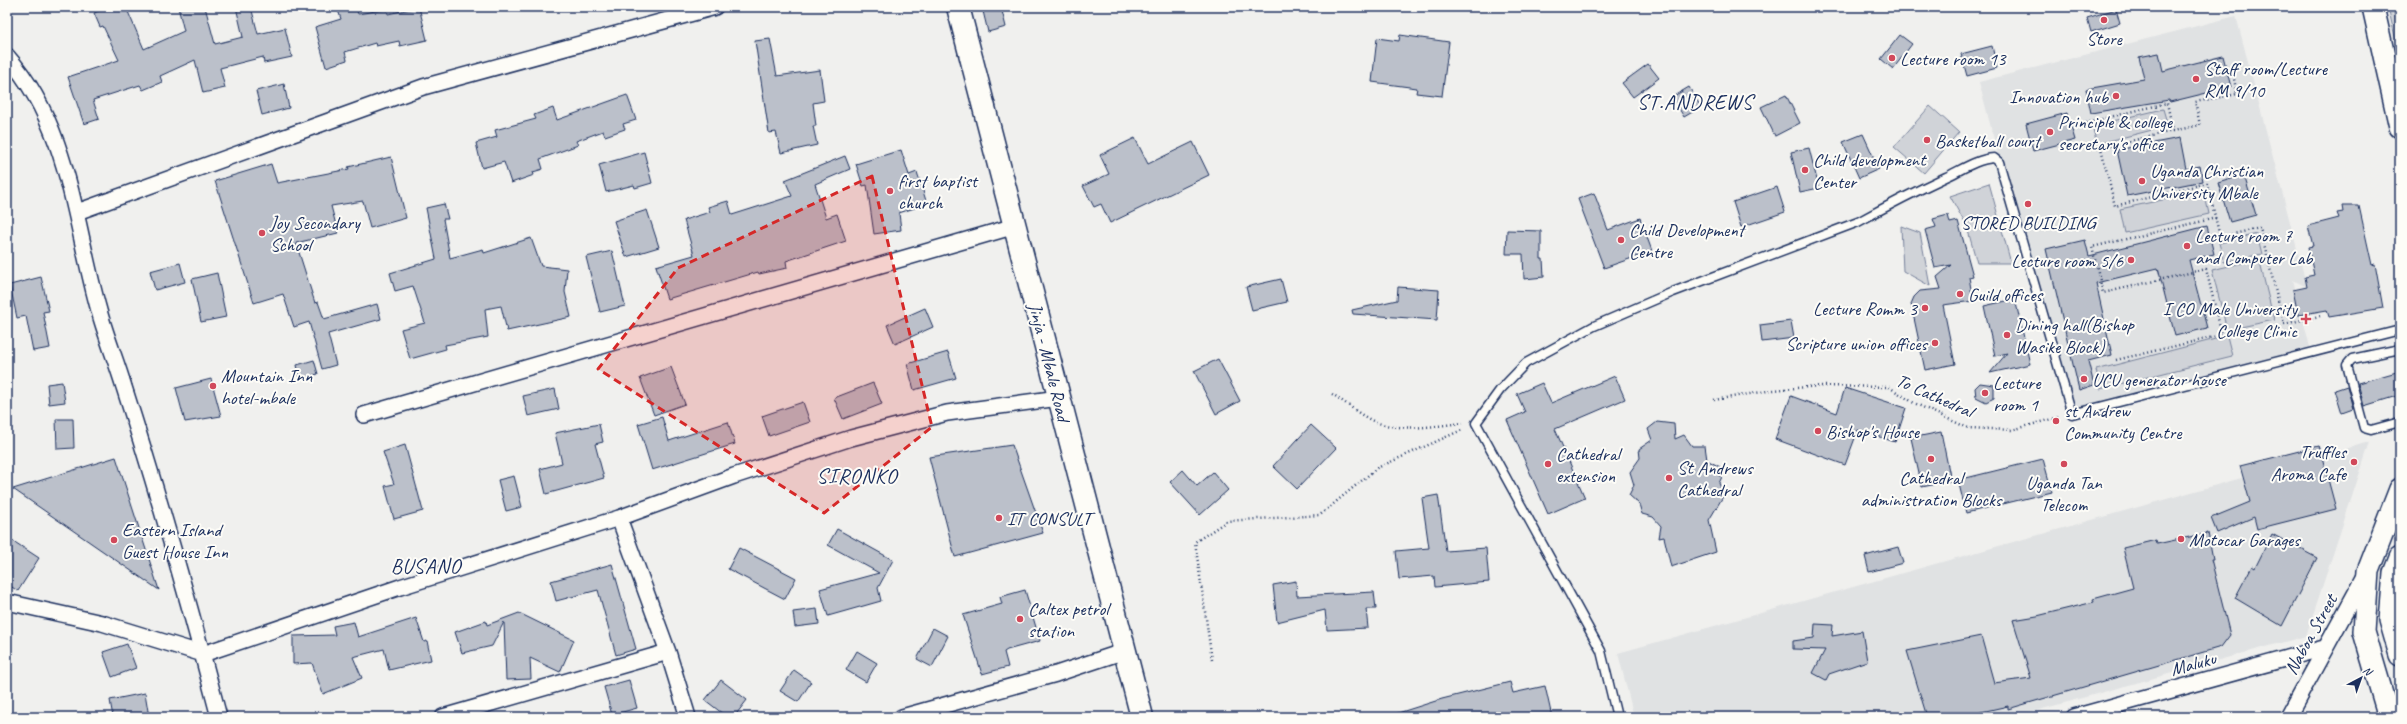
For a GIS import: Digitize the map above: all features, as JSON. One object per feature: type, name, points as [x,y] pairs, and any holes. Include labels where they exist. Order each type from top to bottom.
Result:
[{"type":"main road","name":"Jinja - Mbale Road","points":[[958,7],[1142,717]]},
{"type":"main road","points":[[2373,7],[2400,127]]},
{"type":"main road","points":[[2389,717],[2364,632],[2368,571],[2400,489]]},
{"type":"main road","points":[[2400,558],[2394,573],[2390,620],[2400,655]]},
{"type":"street","points":[[77,212],[423,87],[715,7]]},
{"type":"street","points":[[7,56],[37,96],[51,125],[77,212],[98,307],[124,387],[203,654],[219,717]]},
{"type":"street","points":[[364,415],[1015,226]]},
{"type":"street","points":[[7,602],[102,623],[203,654],[400,587],[619,518],[734,476],[851,438],[947,413],[1059,398]]},
{"type":"street","points":[[619,518],[668,652],[688,717]]},
{"type":"street","name":"Naboa Street","points":[[2288,717],[2324,648],[2368,571]]},
{"type":"street","name":"Maluku","points":[[2074,717],[2324,648]]},
{"type":"street","points":[[442,717],[668,652]]},
{"type":"street","points":[[902,717],[1056,674],[1125,652]]},
{"type":"lane","points":[[1617,717],[1601,651],[1476,423],[1500,390],[1526,363],[1594,326],[1673,292],[1858,222],[1885,206],[1955,172],[1985,159],[1994,158],[1999,162],[2072,414],[2400,330]]},
{"type":"lane","points":[[2400,349],[2352,359],[2347,365],[2364,428],[2371,430],[2400,422]]},
{"type":"path","points":[[2232,69],[2237,94],[2195,102],[2200,126],[2101,148],[2115,206],[2207,184],[2220,237],[2260,228],[2284,324],[2320,316]]},
{"type":"path","points":[[2082,124],[2167,103],[2173,131]]},
{"type":"path","points":[[2116,360],[2222,335],[2206,269],[2103,293],[2092,247],[2216,218]]},
{"type":"path","name":"To Cathedral","points":[[1714,400],[1773,390],[1820,386],[1889,387],[1914,403],[1968,428],[2012,430],[2072,414]]},
{"type":"path","points":[[1332,394],[1370,420],[1381,424],[1437,427],[1476,423]]},
{"type":"path","points":[[1212,660],[1195,542],[1227,521],[1320,515],[1377,468],[1476,423]]},
{"type":"highlighted area","points":[[872,176],[932,427],[824,513],[598,369],[678,268]]},
{"type":"shaded area","points":[[2388,7],[2393,7],[2400,37],[2400,58]]},
{"type":"shaded area","name":"Uganda Christian University Mbale","points":[[2236,16],[2307,287],[2293,280],[2312,355],[2067,417],[1979,82]]},
{"type":"shaded area","name":"Basketball court","points":[[1930,106],[1959,132],[1924,173],[1894,147]]},
{"type":"shaded area","points":[[2163,109],[2168,126],[2097,144],[2092,126]]},
{"type":"shaded area","points":[[1989,183],[2011,263],[1977,263],[1967,227],[1950,196]]},
{"type":"shaded area","points":[[2204,191],[2209,214],[2125,233],[2120,209]]},
{"type":"shaded area","points":[[1901,226],[1920,233],[1930,286],[1903,271]]},
{"type":"shaded area","points":[[2257,234],[2262,254],[2224,262],[2219,243]]},
{"type":"shaded area","points":[[2259,259],[2274,320],[2227,330],[2212,270]]},
{"type":"shaded area","points":[[2227,336],[2232,356],[2100,389],[2096,370]]},
{"type":"shaded area","name":"Motocar Garages","points":[[2370,442],[2306,636],[2013,717],[1634,717],[1618,653]]},
{"type":"building","points":[[108,7],[126,7],[144,49],[184,31],[178,7],[205,7],[215,44],[243,37],[236,7],[251,7],[258,34],[285,28],[292,57],[264,63],[263,57],[220,68],[225,88],[203,93],[195,60],[160,76],[162,82],[143,90],[140,85],[93,100],[99,119],[84,124],[68,77],[119,60],[103,26],[100,27],[94,13]]},
{"type":"building","points":[[337,7],[356,7],[358,14],[387,9],[388,14],[419,7],[427,40],[400,46],[399,41],[376,46],[375,43],[345,52],[347,60],[326,67],[315,27],[341,19]]},
{"type":"building","points":[[982,7],[1001,7],[1006,27],[988,32]]},
{"type":"building","name":"Store","points":[[2116,9],[2120,23],[2091,32],[2087,18]]},
{"type":"building","points":[[1400,35],[1449,42],[1442,96],[1416,93],[1417,88],[1372,82],[1377,38],[1399,41]]},
{"type":"building","points":[[1900,35],[1912,44],[1893,69],[1881,59]]},
{"type":"building","points":[[770,39],[777,76],[820,70],[824,101],[813,103],[816,126],[813,126],[817,145],[781,153],[776,132],[769,133],[755,41]]},
{"type":"building","points":[[1992,46],[1997,68],[1967,76],[1961,54]]},
{"type":"building","points":[[2159,53],[2163,71],[2223,56],[2231,87],[2170,102],[2169,100],[2091,113],[2086,89],[2144,79],[2139,57]]},
{"type":"building","points":[[1648,64],[1659,78],[1633,97],[1622,83]]},
{"type":"building","points":[[284,84],[289,108],[262,115],[256,91]]},
{"type":"building","points":[[1689,87],[1701,107],[1684,117],[1672,97]]},
{"type":"building","points":[[627,95],[636,120],[623,124],[625,129],[605,136],[603,131],[576,141],[578,145],[540,159],[543,169],[533,172],[534,175],[511,183],[504,162],[482,168],[476,143],[497,137],[495,130],[536,119],[534,115],[553,108],[557,120]]},
{"type":"building","points":[[1786,95],[1800,123],[1775,136],[1761,107]]},
{"type":"building","name":"Principle & college secretary's office","points":[[2067,113],[2075,140],[2033,151],[2026,124]]},
{"type":"building","points":[[1863,134],[1879,169],[1859,178],[1843,142]]},
{"type":"building","points":[[1135,138],[1148,164],[1193,142],[1209,175],[1110,223],[1101,204],[1094,207],[1083,186],[1109,174],[1100,155]]},
{"type":"building","points":[[2180,138],[2186,169],[2200,166],[2203,181],[2127,196],[2117,150]]},
{"type":"building","name":"Child development Center","points":[[1809,148],[1819,188],[1800,192],[1791,152]]},
{"type":"building","points":[[901,150],[909,175],[917,172],[927,204],[899,213],[901,230],[874,234],[867,185],[863,186],[856,164]]},
{"type":"building","points":[[644,152],[652,183],[635,188],[634,185],[606,192],[599,165]]},
{"type":"building","points":[[845,156],[850,169],[815,184],[826,218],[837,214],[846,241],[786,261],[787,268],[759,274],[758,272],[667,299],[656,266],[694,255],[684,220],[710,212],[708,207],[728,201],[732,215],[792,196],[785,180]]},
{"type":"building","points":[[391,157],[406,218],[370,228],[363,201],[331,206],[338,233],[296,243],[315,303],[318,302],[324,319],[377,304],[381,319],[328,334],[336,365],[322,369],[309,322],[294,327],[283,294],[254,303],[215,181],[271,164],[277,183],[349,169],[348,167]]},
{"type":"building","points":[[2244,175],[2256,215],[2230,222],[2218,183]]},
{"type":"building","points":[[1777,187],[1785,212],[1741,227],[1733,202]]},
{"type":"building","name":"Child Development Centre","points":[[1594,193],[1608,230],[1640,218],[1652,251],[1604,268],[1578,199]]},
{"type":"building","points":[[444,204],[448,219],[443,219],[450,258],[483,249],[484,253],[531,238],[541,266],[567,269],[565,292],[571,317],[507,331],[501,306],[485,309],[488,337],[445,345],[446,349],[410,359],[401,329],[425,323],[413,286],[395,291],[390,273],[436,259],[426,208]]},
{"type":"building","points":[[2342,206],[2359,206],[2372,265],[2375,264],[2383,308],[2329,317],[2327,310],[2298,315],[2293,290],[2307,287],[2305,277],[2314,275],[2308,247],[2313,246],[2308,226],[2339,218],[2337,213],[2343,212]]},
{"type":"building","points":[[647,210],[659,247],[626,257],[614,221]]},
{"type":"building","points":[[1948,215],[1950,223],[1958,221],[1973,276],[1969,277],[1973,301],[1943,305],[1955,364],[1925,370],[1911,304],[1914,297],[1920,291],[1941,289],[1937,277],[1951,265],[1935,268],[1925,230],[1936,227],[1933,219]]},
{"type":"building","points":[[2207,226],[2214,254],[2189,260],[2207,328],[2175,336],[2158,268],[2096,283],[2112,355],[2088,361],[2094,385],[2079,390],[2046,249],[2085,240],[2089,256]]},
{"type":"building","points":[[1507,230],[1541,231],[1541,259],[1543,259],[1544,277],[1524,279],[1523,254],[1506,254]]},
{"type":"building","points":[[612,251],[625,306],[600,312],[586,257]]},
{"type":"building","points":[[180,263],[185,282],[155,290],[150,271]]},
{"type":"building","points":[[217,273],[226,317],[201,322],[192,279]]},
{"type":"building","points":[[41,277],[49,311],[43,312],[50,348],[33,351],[26,316],[17,318],[10,285]]},
{"type":"building","points":[[1281,279],[1287,302],[1252,310],[1246,287]]},
{"type":"building","points":[[1398,287],[1439,290],[1437,320],[1353,314],[1352,310],[1397,300]]},
{"type":"building","name":"Dining hall(Bishop Wasike Block)","points":[[2015,299],[2030,364],[1990,373],[2007,353],[1995,356],[1984,306]]},
{"type":"building","points":[[925,308],[933,327],[895,344],[887,325]]},
{"type":"building","points":[[1791,321],[1794,338],[1762,342],[1760,325]]},
{"type":"building","points":[[948,352],[956,378],[914,390],[907,364]]},
{"type":"building","points":[[1218,359],[1240,401],[1216,414],[1194,371]]},
{"type":"building","points":[[314,360],[318,374],[300,379],[297,365]]},
{"type":"building","points":[[671,367],[685,404],[654,415],[640,378]]},
{"type":"building","points":[[2400,371],[2400,395],[2364,406],[2358,383]]},
{"type":"building","name":"Cathedral extension","points":[[1615,376],[1625,399],[1555,429],[1585,498],[1548,514],[1507,420],[1525,412],[1517,394],[1542,383],[1551,403]]},
{"type":"building","points":[[211,379],[221,416],[185,422],[176,388]]},
{"type":"building","points":[[62,382],[65,402],[49,404],[47,384]]},
{"type":"building","points":[[873,383],[882,404],[843,419],[834,398]]},
{"type":"building","name":"Lecture room 1","points":[[1980,383],[1994,385],[1994,398],[1986,402],[1976,397],[1975,388]]},
{"type":"building","points":[[2347,386],[2353,409],[2342,413],[2335,390]]},
{"type":"building","name":"Bishop's House","points":[[1845,388],[1906,408],[1895,442],[1858,430],[1845,465],[1775,439],[1791,396],[1837,413]]},
{"type":"building","points":[[555,389],[559,409],[528,416],[523,396]]},
{"type":"building","points":[[803,402],[810,422],[769,436],[762,416]]},
{"type":"building","points":[[662,417],[669,441],[728,422],[735,444],[652,470],[638,424]]},
{"type":"building","points":[[56,419],[73,419],[74,448],[57,449]]},
{"type":"building","name":"St Andrews Cathedral","points":[[1657,422],[1674,424],[1675,439],[1684,435],[1692,446],[1705,446],[1707,460],[1720,467],[1718,475],[1722,477],[1719,483],[1724,495],[1709,520],[1716,552],[1671,567],[1664,537],[1659,538],[1661,526],[1653,517],[1642,514],[1639,504],[1629,495],[1634,485],[1630,472],[1640,458],[1639,449],[1652,440],[1648,429]]},
{"type":"building","points":[[599,424],[603,442],[595,444],[604,478],[546,494],[540,469],[562,463],[555,433]]},
{"type":"building","points":[[1311,425],[1336,448],[1297,489],[1273,466]]},
{"type":"building","name":"Cathedral administration Blocks","points":[[1941,432],[1951,481],[1922,487],[1911,438]]},
{"type":"building","points":[[405,445],[423,511],[394,519],[385,486],[394,484],[383,452]]},
{"type":"building","points":[[1012,445],[1043,533],[955,557],[929,457]]},
{"type":"building","points":[[2319,446],[2336,509],[2257,529],[2254,517],[2217,533],[2211,518],[2250,502],[2240,466]]},
{"type":"building","name":"Eastern Island Guest House Inn","points":[[116,457],[159,590],[13,489]]},
{"type":"building","points":[[2043,459],[2052,492],[1966,513],[1958,480]]},
{"type":"building","points":[[1183,470],[1197,486],[1213,472],[1228,490],[1200,515],[1170,482]]},
{"type":"building","points":[[514,476],[522,507],[506,511],[498,480]]},
{"type":"building","points":[[1438,495],[1446,551],[1486,548],[1489,582],[1435,587],[1434,576],[1399,579],[1396,551],[1429,548],[1422,498]]},
{"type":"building","points":[[837,529],[893,560],[878,588],[881,601],[828,616],[820,589],[879,573],[828,545]]},
{"type":"building","points":[[2208,533],[2213,559],[2211,559],[2230,635],[2221,647],[2008,709],[2008,706],[1959,717],[1927,717],[1907,651],[1981,636],[1994,683],[2031,678],[2013,620],[2037,616],[2094,602],[2093,599],[2133,588],[2123,548],[2156,540],[2157,544]]},
{"type":"building","points":[[2272,534],[2317,558],[2282,626],[2235,598],[2252,566],[2255,568]]},
{"type":"building","points":[[7,537],[39,558],[18,591],[7,584]]},
{"type":"building","points":[[1898,547],[1903,563],[1869,572],[1865,556]]},
{"type":"building","points":[[739,548],[796,578],[785,599],[728,569]]},
{"type":"building","points":[[612,564],[636,649],[616,655],[598,590],[556,601],[551,581]]},
{"type":"building","points":[[1296,581],[1297,596],[1374,592],[1376,609],[1366,609],[1368,628],[1327,630],[1325,610],[1277,622],[1273,585]]},
{"type":"building","points":[[1025,590],[1040,641],[1007,650],[1004,652],[1008,667],[982,674],[963,615],[1002,604],[1000,597]]},
{"type":"building","points":[[817,609],[819,624],[795,627],[793,612]]},
{"type":"building","points":[[519,613],[574,640],[560,672],[530,658],[531,679],[506,680],[504,622],[492,646],[462,653],[455,632],[486,621],[487,625]]},
{"type":"building","points":[[416,618],[424,642],[427,641],[431,660],[389,670],[384,649],[353,657],[362,678],[323,694],[312,663],[293,664],[293,636],[335,635],[333,626],[354,622],[358,637]]},
{"type":"building","points":[[1815,624],[1833,625],[1832,636],[1862,631],[1867,661],[1829,674],[1826,680],[1813,673],[1825,650],[1793,649],[1793,641],[1814,638]]},
{"type":"building","points":[[933,628],[948,636],[932,667],[917,659]]},
{"type":"building","points":[[127,644],[136,668],[112,677],[103,652]]},
{"type":"building","points":[[857,651],[877,663],[866,682],[846,670]]},
{"type":"building","points":[[794,670],[811,682],[798,702],[780,691]]},
{"type":"building","points":[[629,680],[637,708],[612,715],[604,687]]},
{"type":"building","points":[[721,680],[747,700],[734,717],[727,717],[705,700]]},
{"type":"building","points":[[1510,682],[1513,693],[1545,686],[1552,717],[1396,717],[1395,714],[1442,699]]},
{"type":"building","points":[[145,693],[149,717],[113,717],[110,700]]},
{"type":"place","name":"Store","points":[[2104,20]]},
{"type":"place","name":"Lecture room 13","points":[[1892,58]]},
{"type":"place","name":"Staff room/Lecture RM 9/10","points":[[2196,79]]},
{"type":"place","name":"Innovation hub","points":[[2116,96]]},
{"type":"place","name":"Principle & college secretary's office","points":[[2050,132]]},
{"type":"place","name":"Basketball court","points":[[1927,140]]},
{"type":"place","name":"Child development Center","points":[[1805,170]]},
{"type":"place","name":"Uganda Christian University Mbale","points":[[2142,181]]},
{"type":"place","name":"first baptist church","points":[[890,191]]},
{"type":"place","name":"STORED BUILDING","points":[[2028,204]]},
{"type":"place","name":"Joy Secondary School","points":[[262,233]]},
{"type":"place","name":"Child Development Centre","points":[[1621,240]]},
{"type":"place","name":"Lecture room 7 and Computer Lab","points":[[2187,246]]},
{"type":"place","name":"Lecture room 5/6","points":[[2131,260]]},
{"type":"place","name":"Guild offices","points":[[1960,294]]},
{"type":"place","name":"Lecture Romm 3","points":[[1925,308]]},
{"type":"place","name":"I CO Male University College Clinic","points":[[2306,319]]},
{"type":"place","name":"Dining hall(Bishop Wasike Block)","points":[[2007,335]]},
{"type":"place","name":"Scripture union offices","points":[[1935,343]]},
{"type":"place","name":"UCU generator house","points":[[2084,379]]},
{"type":"place","name":"Mountain Inn hotel-mbale","points":[[213,386]]},
{"type":"place","name":"Lecture room 1","points":[[1985,393]]},
{"type":"place","name":"st Andrew Community Centre","points":[[2056,421]]},
{"type":"place","name":"Bishop's House","points":[[1818,431]]},
{"type":"place","name":"Cathedral administration Blocks","points":[[1931,459]]},
{"type":"place","name":"Truffles Aroma Cafe","points":[[2354,462]]},
{"type":"place","name":"Cathedral extension","points":[[1548,464]]},
{"type":"place","name":"Uganda Tan Telecom","points":[[2064,464]]},
{"type":"place","name":"St Andrews Cathedral","points":[[1669,478]]},
{"type":"place","name":"IT CONSULT","points":[[999,518]]},
{"type":"place","name":"Motocar Garages","points":[[2181,539]]},
{"type":"place","name":"Eastern Island Guest House Inn","points":[[114,540]]},
{"type":"place","name":"Caltex petrol station","points":[[1020,619]]},
{"type":"district","name":"ST.ANDREWS","points":[[1695,102]]},
{"type":"district","name":"SIRONKO","points":[[857,476]]},
{"type":"district","name":"BUSANO","points":[[426,566]]}]
